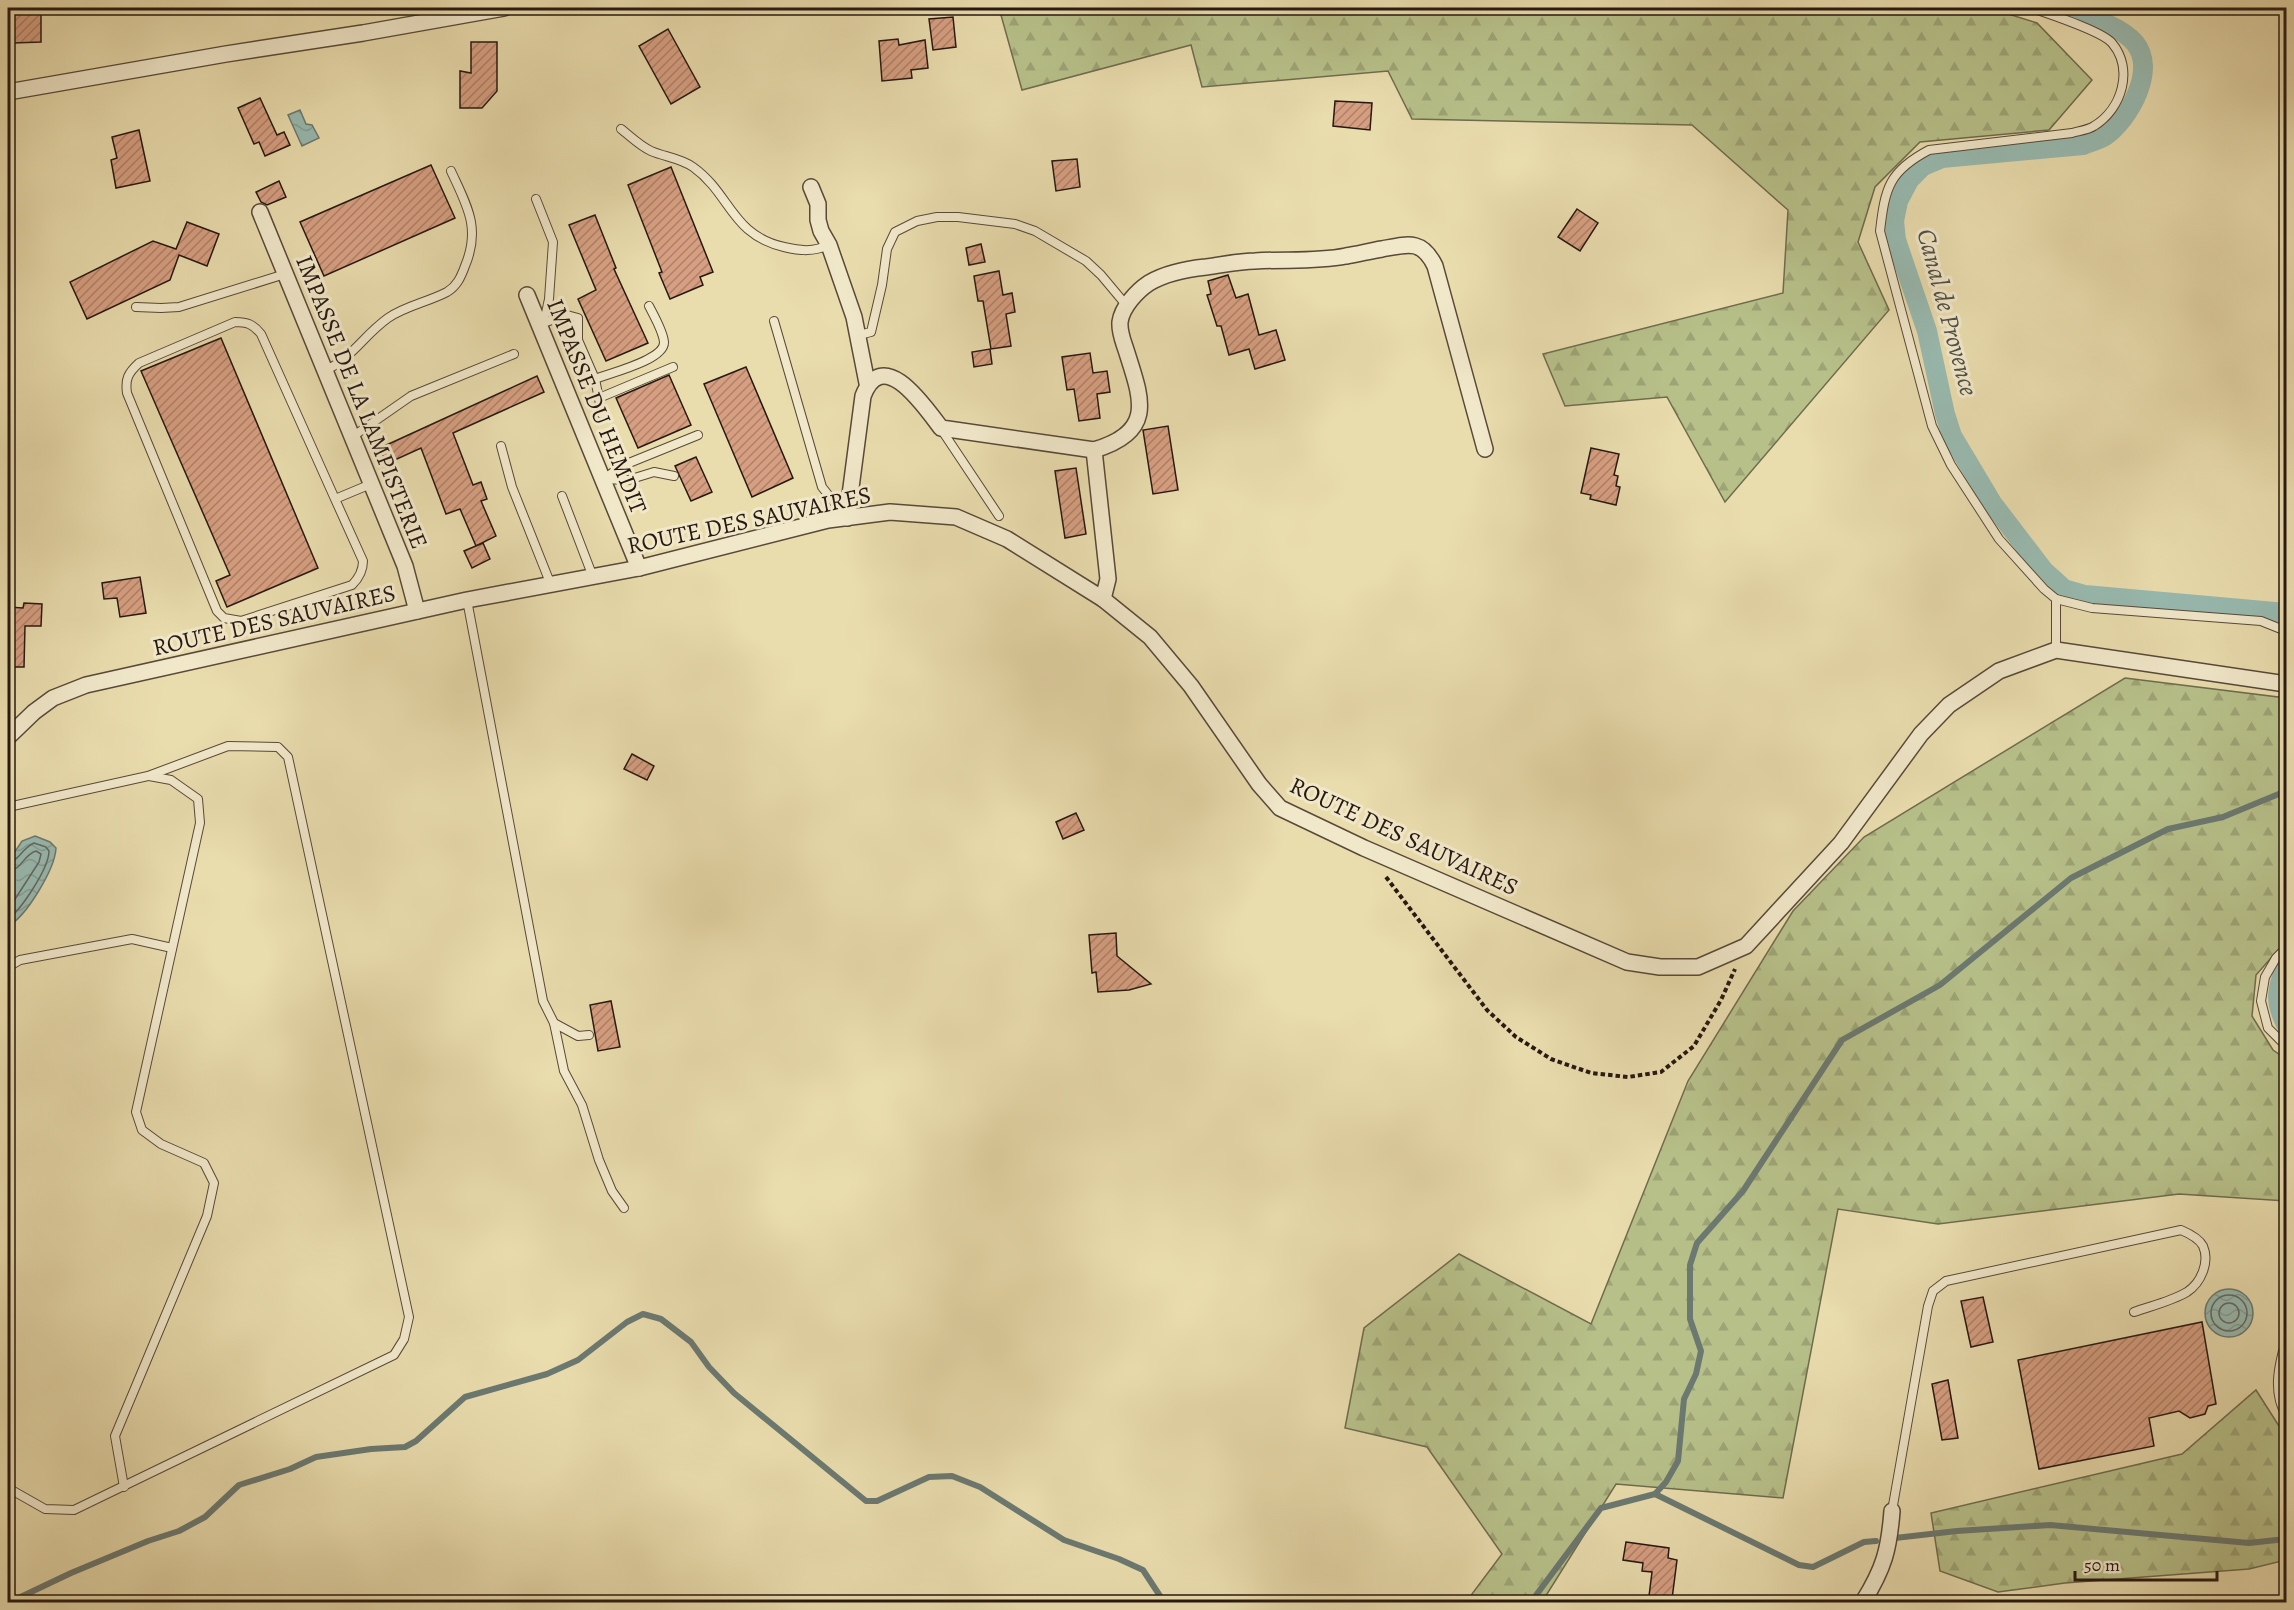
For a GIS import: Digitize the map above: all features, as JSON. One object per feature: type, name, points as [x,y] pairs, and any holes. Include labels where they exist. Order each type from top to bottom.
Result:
[{"type":"street","points":[[8,92],[504,8]]},
{"type":"street","points":[[811,187],[818,204],[821,231],[829,244],[859,335],[867,383],[863,396],[847,518]]},
{"type":"street","name":"IMPASSE DE LA LAMPISTERIE","points":[[260,212],[405,566],[417,612]]},
{"type":"street","points":[[867,383],[876,377],[887,377],[901,382],[916,396],[940,428],[1094,450],[1106,446],[1125,434],[1137,421],[1141,408],[1140,395],[1120,333],[1120,321],[1137,292],[1150,282],[1172,273],[1254,261],[1323,261],[1406,244],[1420,247],[1429,254],[1435,266],[1485,449]]},
{"type":"street","name":"IMPASSE DU HEMDIT","points":[[527,295],[639,568]]},
{"type":"street","points":[[1094,450],[1107,579],[1103,598]]},
{"type":"street","name":"ROUTE DES SAUVAIRES","points":[[8,737],[34,712],[53,698],[86,685],[467,600],[639,568],[828,520],[890,512],[956,517],[1007,539],[1103,598],[1150,637],[1191,686],[1259,784],[1280,808],[1364,848],[1627,962],[1660,968],[1698,967],[1746,946],[1840,843],[1921,734],[1949,705],[1999,671],[2056,650],[2286,684]]},
{"type":"street","points":[[1863,1602],[1884,1564],[1889,1545],[1892,1511]]},
{"type":"lane","points":[[2032,8],[2111,42],[2124,65],[2123,88],[2112,109],[2094,127],[2072,133],[1929,150],[1908,161],[1892,179],[1883,205],[1880,231],[1932,426],[1951,465],[2000,539],[2044,589],[2056,599],[2092,608],[2262,621],[2286,631]]},
{"type":"lane","points":[[621,129],[651,151],[679,159],[692,166],[703,175],[738,220],[752,234],[766,243],[807,251],[829,244]]},
{"type":"lane","points":[[325,371],[345,360],[390,317],[448,291],[459,280],[468,259],[474,228],[471,215],[451,171]]},
{"type":"lane","points":[[536,200],[553,242],[549,300],[546,314],[540,324]]},
{"type":"lane","points":[[859,335],[871,332],[882,285],[887,249],[895,232],[917,221],[937,217],[958,217],[1015,224],[1035,231],[1086,261],[1127,306]]},
{"type":"lane","points":[[136,307],[179,307],[285,274]]},
{"type":"lane","points":[[595,379],[655,357],[663,348],[664,340],[649,306]]},
{"type":"lane","points":[[540,324],[567,315],[578,318],[580,324],[578,340],[595,379],[602,414]]},
{"type":"lane","points":[[774,321],[822,487],[847,518]]},
{"type":"lane","points":[[236,322],[246,322],[255,326],[261,334],[335,499],[363,561],[363,570],[352,585],[241,621],[224,618],[217,610],[127,393],[125,382],[129,372],[139,363],[236,322]]},
{"type":"lane","points":[[351,437],[411,396],[514,354]]},
{"type":"lane","points":[[599,398],[674,367]]},
{"type":"lane","points":[[940,428],[999,516]]},
{"type":"lane","points":[[603,479],[624,465],[698,435]]},
{"type":"lane","points":[[501,446],[512,487],[551,585]]},
{"type":"lane","points":[[603,479],[628,480],[654,472],[674,476]]},
{"type":"lane","points":[[335,499],[371,484]]},
{"type":"lane","points":[[562,496],[593,577]]},
{"type":"lane","points":[[2056,599],[2056,650]]},
{"type":"lane","points":[[467,600],[543,1001],[554,1023],[564,1071],[582,1105],[599,1160],[612,1191],[624,1208]]},
{"type":"lane","points":[[8,807],[148,776],[228,746],[278,747],[288,757],[409,1317],[404,1339],[394,1355],[74,1510],[45,1509],[8,1488]]},
{"type":"lane","points":[[124,1487],[115,1436],[207,1215],[214,1183],[204,1163],[161,1144],[142,1130],[136,1112],[200,823],[198,799],[171,780],[148,776]]},
{"type":"lane","points":[[8,967],[20,960],[132,939],[172,948]]},
{"type":"lane","points":[[2286,948],[2276,958],[2265,977],[2261,1001],[2268,1028],[2286,1046]]},
{"type":"lane","points":[[554,1023],[578,1036],[589,1035]]},
{"type":"lane","points":[[1892,1511],[1928,1306],[1933,1291],[1946,1281],[2122,1242],[2181,1230],[2191,1234],[2202,1245],[2206,1258],[2204,1270],[2198,1280],[2188,1291],[2134,1312]]},
{"type":"lane","points":[[2286,1340],[2277,1385],[2286,1415]]},
{"type":"path","points":[[1386,876],[1487,1010],[1516,1037],[1551,1059],[1591,1073],[1628,1077],[1660,1072],[1694,1046],[1721,1000],[1746,946]]},
{"type":"green space","points":[[999,8],[1989,8],[2037,23],[2092,80],[2049,130],[1920,142],[1875,187],[1858,242],[1889,310],[1725,502],[1667,397],[1565,406],[1543,354],[1783,293],[1788,210],[1692,125],[1412,119],[1388,71],[1202,87],[1191,45],[1022,90]]},
{"type":"green space","points":[[2125,678],[2286,698],[2286,941],[2256,975],[2252,1016],[2273,1050],[2286,1059],[2286,1201],[2179,1194],[1938,1224],[1838,1209],[1783,1498],[1616,1484],[1542,1602],[1466,1602],[1502,1554],[1427,1447],[1345,1428],[1364,1328],[1459,1254],[1591,1324],[1688,1081],[1793,911],[1864,837]]},
{"type":"green space","points":[[2256,1390],[2286,1437],[2286,1560],[2249,1569],[2065,1583],[1998,1592],[1940,1571],[1931,1513],[2182,1454]]},
{"type":"water","points":[[300,110],[306,124],[312,125],[319,138],[302,146],[288,115]]},
{"type":"water","points":[[35,836],[50,842],[56,848],[51,868],[31,903],[8,926],[8,862],[22,841]]},
{"type":"water","points":[[2229,1289],[2246,1296],[2253,1313],[2246,1330],[2229,1337],[2212,1330],[2205,1313],[2212,1296]]},
{"type":"building","points":[[41,8],[41,42],[13,43],[13,9]]},
{"type":"building","points":[[953,17],[956,47],[933,50],[929,19]]},
{"type":"building","points":[[668,29],[700,87],[671,104],[639,46]]},
{"type":"building","points":[[898,39],[899,45],[925,40],[928,68],[911,70],[912,78],[882,81],[879,41]]},
{"type":"building","points":[[471,42],[497,42],[497,91],[482,108],[460,108],[460,71],[471,73]]},
{"type":"building","points":[[260,98],[277,135],[284,132],[290,145],[265,156],[259,142],[254,144],[238,108]]},
{"type":"building","points":[[1335,101],[1372,103],[1370,130],[1333,126]]},
{"type":"building","points":[[139,130],[150,181],[116,188],[111,160],[117,158],[112,137]]},
{"type":"building","points":[[1077,159],[1080,187],[1056,191],[1052,161]]},
{"type":"building","points":[[431,165],[455,218],[324,276],[300,222]]},
{"type":"building","points":[[671,167],[713,272],[700,277],[703,285],[670,299],[659,273],[662,272],[628,185]]},
{"type":"building","points":[[279,181],[286,197],[267,205],[261,202],[256,192]]},
{"type":"building","points":[[1577,209],[1598,223],[1580,251],[1558,237]]},
{"type":"building","points":[[595,215],[616,268],[614,269],[648,343],[606,361],[578,299],[596,290],[569,225]]},
{"type":"building","points":[[187,222],[219,234],[207,266],[179,255],[170,280],[87,319],[70,282],[153,241],[176,249]]},
{"type":"building","points":[[981,244],[985,262],[969,265],[966,248]]},
{"type":"building","points":[[999,271],[1003,295],[1012,293],[1015,312],[1006,314],[1011,346],[991,349],[983,301],[978,301],[974,276]]},
{"type":"building","points":[[1228,275],[1236,298],[1248,294],[1259,335],[1276,330],[1285,360],[1255,369],[1249,349],[1229,355],[1221,326],[1217,326],[1207,295],[1211,294],[1208,281]]},
{"type":"building","points":[[221,338],[318,568],[227,607],[216,581],[230,575],[141,371]]},
{"type":"building","points":[[990,349],[992,364],[974,367],[972,352]]},
{"type":"building","points":[[1090,353],[1093,373],[1107,371],[1110,392],[1097,394],[1100,418],[1079,421],[1074,389],[1067,390],[1062,357]]},
{"type":"building","points":[[746,367],[793,478],[752,497],[704,384]]},
{"type":"building","points":[[669,375],[691,425],[638,448],[616,398]]},
{"type":"building","points":[[537,376],[544,392],[453,433],[473,485],[481,482],[487,499],[481,501],[496,536],[476,546],[460,509],[446,514],[421,448],[386,464],[380,448]]},
{"type":"building","points":[[1168,426],[1178,490],[1153,494],[1143,430]]},
{"type":"building","points":[[1591,448],[1619,454],[1614,475],[1618,476],[1616,486],[1620,487],[1616,505],[1590,499],[1591,495],[1581,493]]},
{"type":"building","points":[[696,457],[712,492],[691,501],[675,466]]},
{"type":"building","points":[[1076,468],[1086,534],[1065,538],[1055,471]]},
{"type":"building","points":[[483,543],[490,559],[472,568],[464,551]]},
{"type":"building","points":[[140,577],[146,613],[120,617],[117,598],[104,599],[102,583]]},
{"type":"building","points":[[24,603],[42,604],[41,626],[25,626],[24,667],[8,667],[8,607],[23,608]]},
{"type":"building","points":[[632,754],[654,766],[647,780],[624,769]]},
{"type":"building","points":[[1076,813],[1084,830],[1063,839],[1056,822]]},
{"type":"building","points":[[1116,933],[1117,956],[1151,984],[1129,990],[1098,992],[1096,972],[1092,973],[1089,935]]},
{"type":"building","points":[[611,1001],[620,1047],[598,1051],[590,1005]]},
{"type":"building","points":[[1983,1297],[1993,1342],[1971,1347],[1961,1301]]},
{"type":"building","points":[[2202,1322],[2216,1404],[2208,1406],[2205,1414],[2190,1418],[2179,1411],[2149,1418],[2154,1446],[2039,1469],[2018,1360]]},
{"type":"building","points":[[1948,1380],[1958,1438],[1942,1440],[1932,1384]]},
{"type":"building","points":[[1626,1542],[1669,1548],[1668,1558],[1677,1560],[1672,1599],[1649,1596],[1652,1572],[1642,1571],[1643,1563],[1623,1560]]},
{"type":"waterway","name":"Canal de Provence","points":[[2065,8],[2121,31],[2135,43],[2141,54],[2142,80],[2123,118],[2105,136],[2083,145],[1942,158],[1923,166],[1909,180],[1898,201],[1894,221],[1896,240],[1927,331],[1952,436],[1992,503],[2044,571],[2064,589],[2085,595],[2286,613]]},
{"type":"waterway","points":[[1655,1494],[1666,1482],[1678,1461],[1684,1399],[1696,1374],[1701,1351],[1690,1319],[1690,1265],[1697,1243],[1743,1191],[1842,1040],[1940,985],[2071,878],[2168,829],[2223,817],[2286,791]]},
{"type":"waterway","name":"Canal de Provence","points":[[2286,965],[2278,995],[2278,1002],[2286,1024]]},
{"type":"waterway","points":[[10,1602],[71,1573],[148,1541],[179,1531],[205,1517],[239,1485],[290,1469],[316,1457],[371,1449],[405,1447],[416,1441],[465,1397],[547,1374],[578,1360],[627,1322],[643,1314],[661,1319],[691,1342],[709,1367],[734,1393],[866,1501],[877,1501],[929,1477],[952,1476],[980,1487],[1064,1540],[1143,1570],[1164,1602]]},
{"type":"waterway","points":[[1531,1602],[1601,1508],[1655,1494],[1799,1565],[1813,1567],[1864,1542],[1876,1541]]},
{"type":"waterway","points":[[1895,1538],[2050,1525],[2249,1543],[2286,1539]]}]
